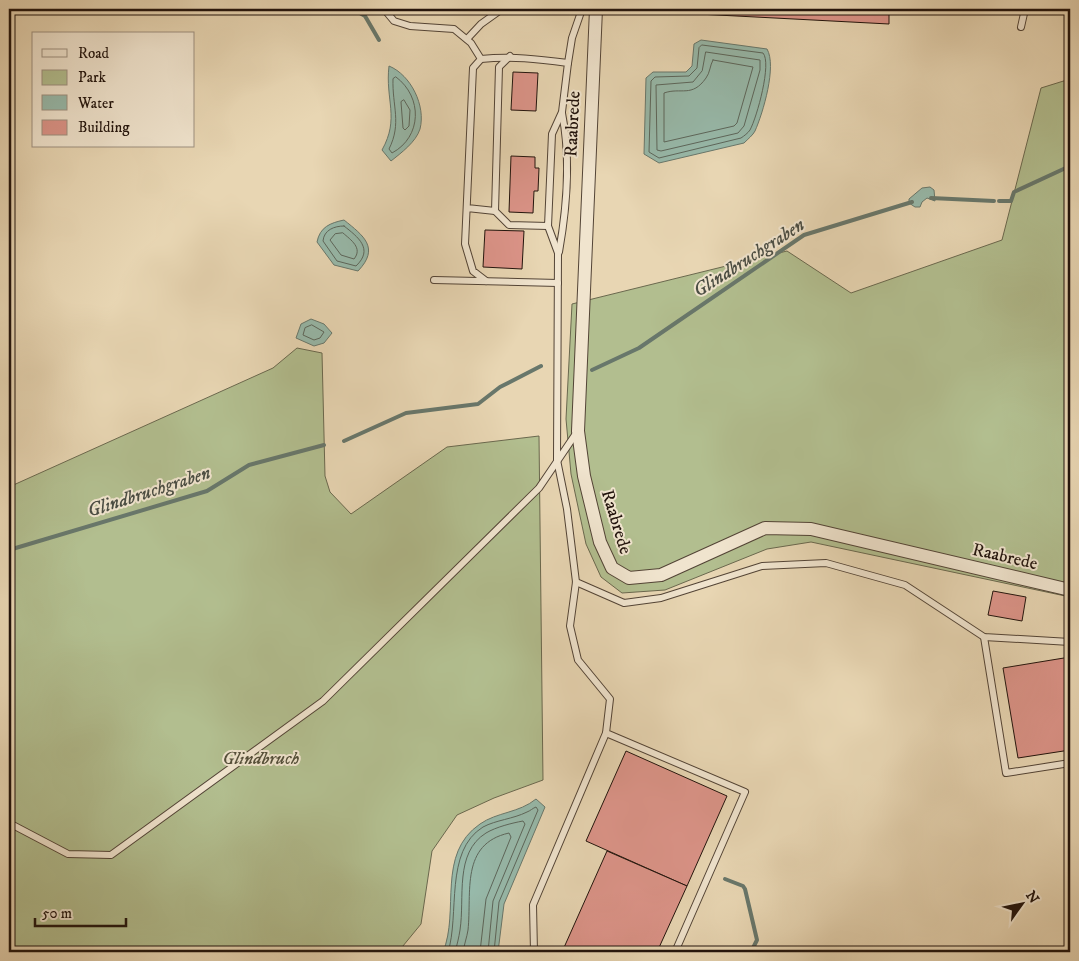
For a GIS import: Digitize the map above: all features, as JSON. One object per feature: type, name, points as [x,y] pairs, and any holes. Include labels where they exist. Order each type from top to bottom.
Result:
[{"type":"street","name":"Raabrede","points":[[596,9],[578,431],[584,476],[600,542],[612,568],[629,578],[661,575],[765,528],[811,529],[1070,590]]},
{"type":"lane","points":[[384,9],[394,21],[410,26],[454,29],[466,39],[481,59]]},
{"type":"lane","points":[[466,39],[481,24],[502,9]]},
{"type":"lane","points":[[558,253],[548,226],[552,134],[562,112],[572,38],[582,9]]},
{"type":"lane","points":[[1021,27],[1025,9]]},
{"type":"lane","points":[[486,281],[473,270],[465,244],[473,68],[481,59],[510,56],[568,63]]},
{"type":"lane","points":[[495,211],[500,67],[510,56]]},
{"type":"lane","points":[[534,952],[533,905],[606,733],[610,699],[578,660],[570,626],[576,582],[567,509],[557,460],[558,253],[564,221],[567,138],[562,112]]},
{"type":"lane","points":[[467,208],[495,211],[509,225],[548,226]]},
{"type":"lane","points":[[434,280],[558,283]]},
{"type":"lane","points":[[9,824],[68,854],[111,855],[323,701],[539,488],[578,431]]},
{"type":"lane","points":[[576,582],[624,603],[661,598],[762,566],[826,563],[905,585],[984,637],[1070,642]]},
{"type":"lane","points":[[984,637],[1006,774],[1070,763]]},
{"type":"lane","points":[[606,733],[745,792],[675,952]]},
{"type":"green space","points":[[1070,79],[1070,597],[811,542],[767,549],[665,590],[622,593],[601,577],[586,544],[571,474],[566,419],[572,304],[787,251],[851,293],[1002,240],[1041,88]]},
{"type":"green space","name":"Glindbruch","points":[[297,348],[322,353],[325,476],[330,492],[351,514],[447,447],[539,436],[543,780],[494,798],[457,815],[432,851],[421,924],[398,952],[9,952],[9,487],[273,368]]},
{"type":"water","points":[[701,40],[767,49],[770,57],[770,78],[762,113],[752,136],[744,143],[659,163],[644,154],[646,78],[653,72],[686,72],[692,66],[694,44]]},
{"type":"water","points":[[389,66],[404,76],[410,84],[419,101],[421,111],[418,134],[408,147],[391,161],[382,150],[387,139],[391,118]]},
{"type":"water","points":[[930,187],[934,190],[935,201],[927,198],[920,207],[915,207],[909,203],[909,199],[922,188]]},
{"type":"water","points":[[344,220],[358,231],[369,249],[365,263],[358,271],[334,265],[317,242],[318,237],[326,226]]},
{"type":"water","points":[[311,319],[324,324],[332,333],[324,343],[314,346],[296,338],[301,324]]},
{"type":"water","points":[[536,799],[545,807],[504,904],[498,952],[443,952],[448,936],[450,919],[453,867],[458,851],[466,836],[487,820],[529,804]]},
{"type":"building","points":[[449,9],[460,9],[453,14]]},
{"type":"building","points":[[660,9],[889,9],[889,24],[660,12]]},
{"type":"building","points":[[513,72],[538,73],[536,111],[511,110]]},
{"type":"building","points":[[511,156],[535,157],[535,168],[539,168],[538,191],[534,191],[533,213],[509,212]]},
{"type":"building","points":[[485,230],[524,231],[522,269],[483,267]]},
{"type":"building","points":[[993,591],[1026,597],[1022,621],[988,615]]},
{"type":"building","points":[[1070,657],[1070,750],[1018,758],[1003,668]]},
{"type":"building","points":[[626,751],[727,796],[687,886],[586,841]]},
{"type":"building","points":[[607,851],[687,886],[657,952],[562,952]]},
{"type":"waterway","points":[[353,9],[365,16],[379,40]]},
{"type":"waterway","name":"Glindbruchgraben","points":[[999,201],[1011,201],[1014,192],[1070,166]]},
{"type":"waterway","name":"Glindbruchgraben","points":[[931,198],[994,201]]},
{"type":"waterway","name":"Glindbruchgraben","points":[[592,370],[639,348],[804,235],[912,202]]},
{"type":"waterway","name":"Glindbruchgraben","points":[[344,441],[406,413],[478,404],[500,387],[541,366]]},
{"type":"waterway","name":"Glindbruchgraben","points":[[9,550],[207,491],[249,465],[324,445]]},
{"type":"waterway","points":[[725,879],[743,886],[745,889],[757,940],[751,952]]}]
